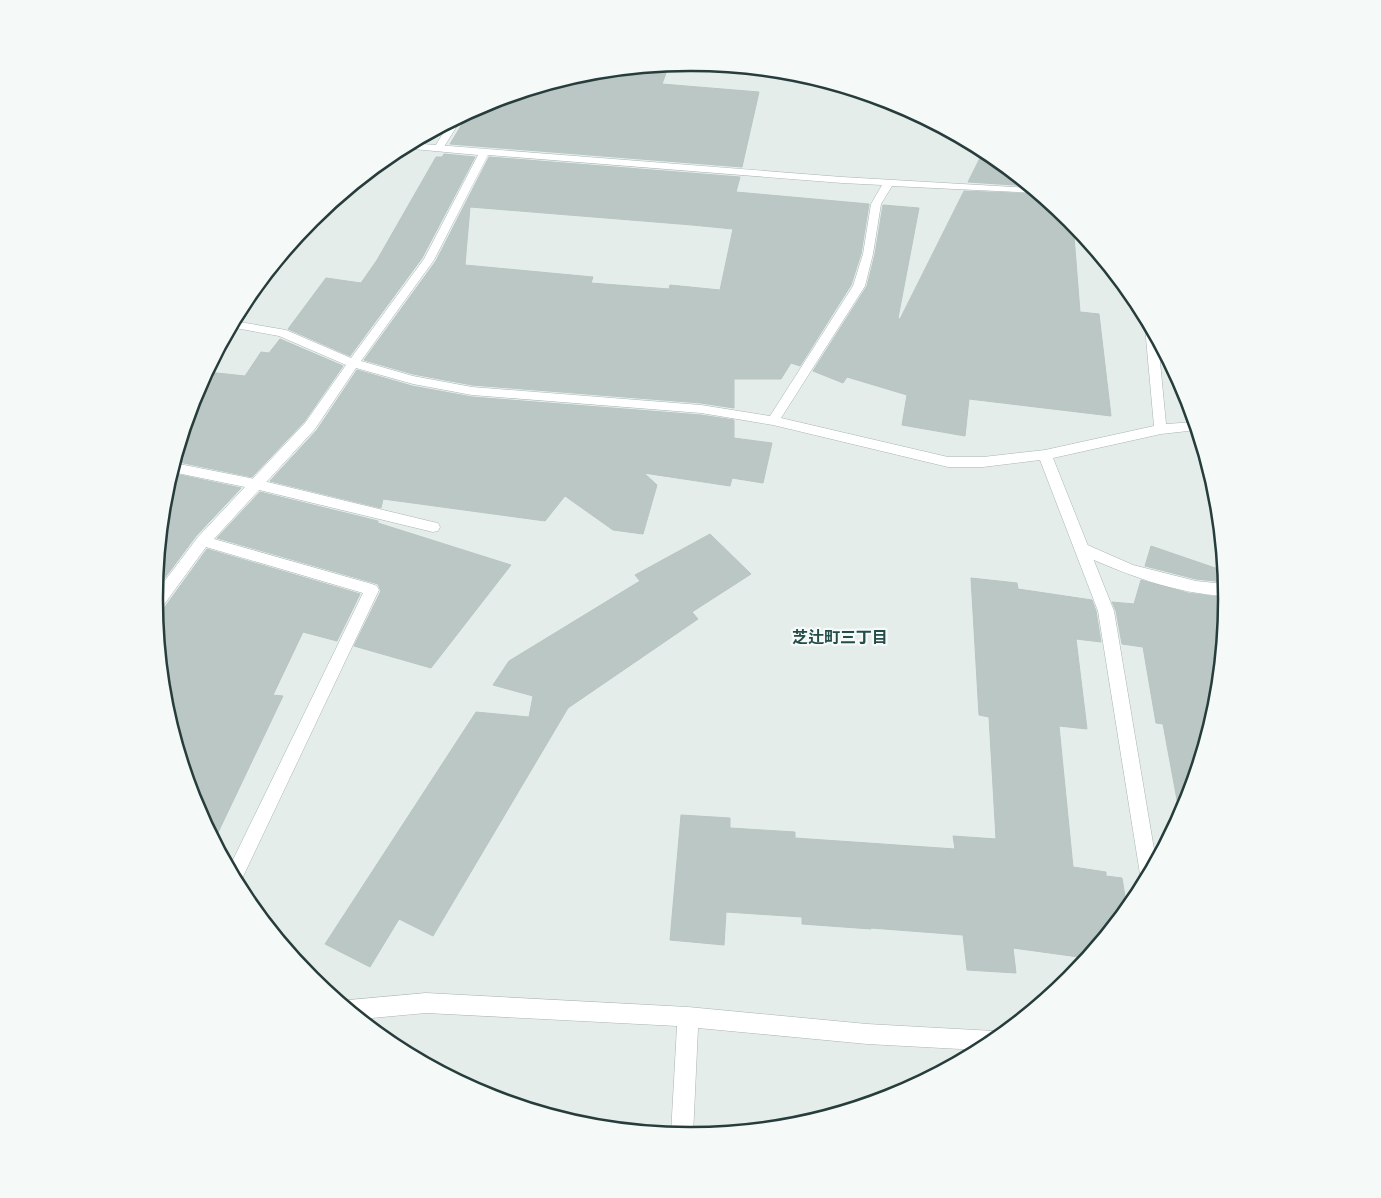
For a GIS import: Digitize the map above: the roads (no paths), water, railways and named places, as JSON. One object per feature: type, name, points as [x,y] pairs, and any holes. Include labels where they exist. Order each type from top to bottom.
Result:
[{"type":"street","points":[[440,148],[451,129]]},
{"type":"street","points":[[419,147],[822,179],[1024,190]]},
{"type":"street","points":[[163,595],[203,541],[310,426],[429,260],[484,151]]},
{"type":"street","points":[[773,421],[859,286],[868,254],[876,204],[888,182]]},
{"type":"street","points":[[239,325],[282,333],[354,363],[413,380],[472,391],[701,409],[773,421],[948,462],[983,462],[1045,455],[1161,429],[1189,427]]},
{"type":"street","points":[[1152,343],[1158,416],[1161,429]]},
{"type":"street","points":[[1045,455],[1106,611],[1147,864]]},
{"type":"street","points":[[179,469],[255,484],[433,527]]},
{"type":"street","points":[[203,541],[372,590],[238,870]]},
{"type":"street","points":[[1083,549],[1130,570],[1196,587],[1218,589]]},
{"type":"street","points":[[359,1009],[426,1004],[688,1017],[867,1034],[980,1040]]},
{"type":"street","points":[[682,1127],[688,1017]]},
{"type":"district","name":"芝辻町三丁目","points":[[840,637]]}]
